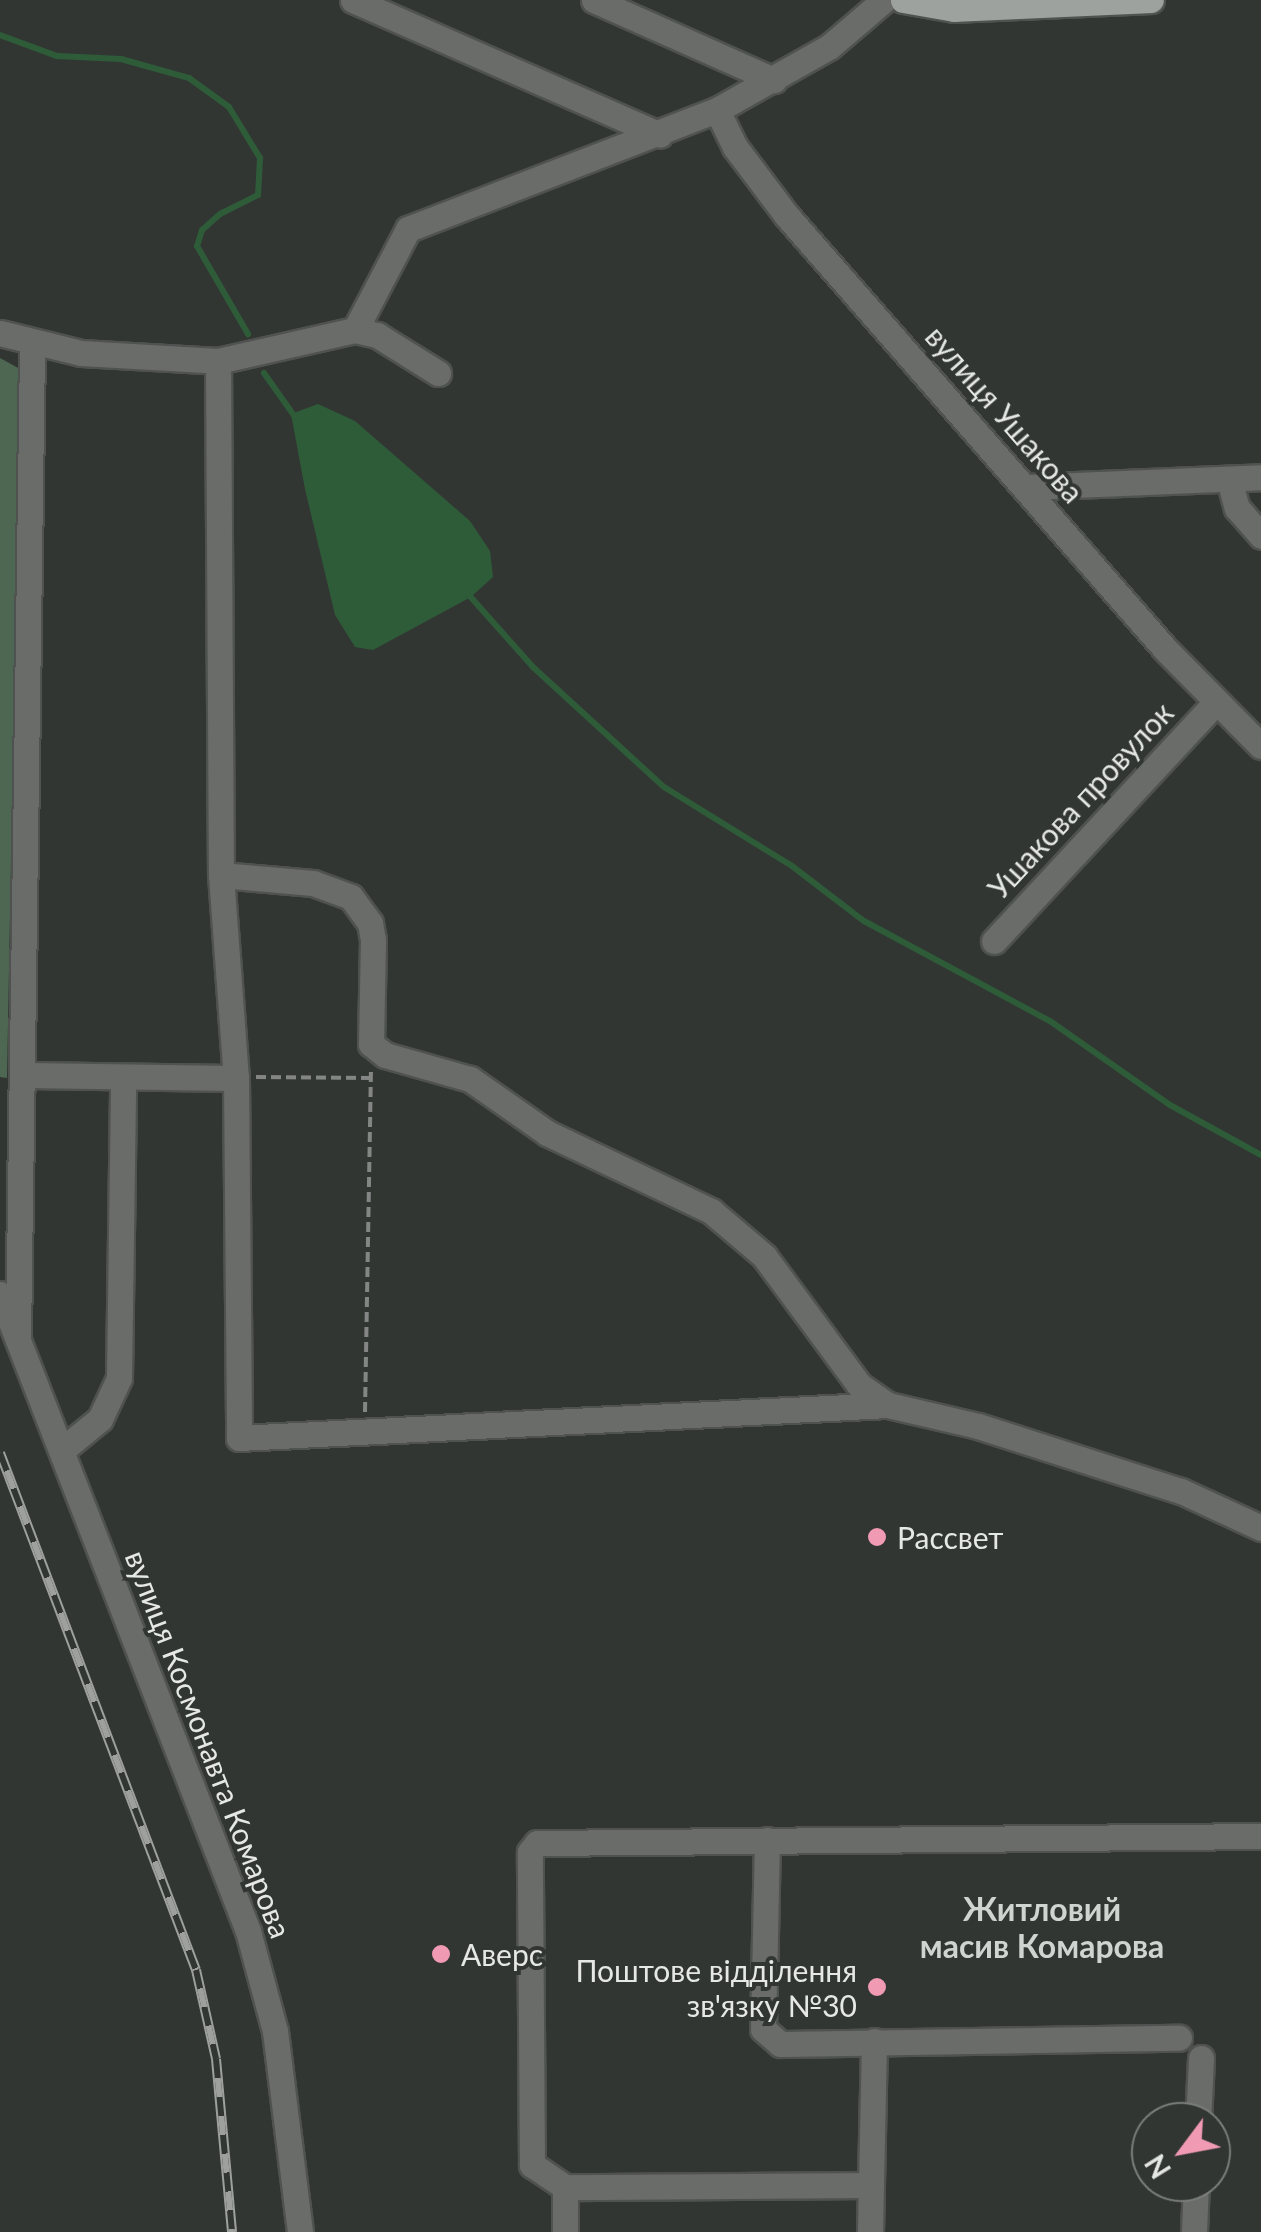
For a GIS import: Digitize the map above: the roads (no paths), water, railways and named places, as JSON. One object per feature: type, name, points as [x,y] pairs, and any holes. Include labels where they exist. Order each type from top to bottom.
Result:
[{"type":"main road","points":[[914,1],[954,9],[1151,0]]},
{"type":"street","points":[[353,0],[660,135]]},
{"type":"street","points":[[594,0],[774,80]]},
{"type":"street","points":[[355,330],[408,228],[660,135],[717,110],[829,48],[884,0]]},
{"type":"street","name":"вулиця Ушакова","points":[[717,110],[767,192],[1214,703],[1261,746]]},
{"type":"street","points":[[0,333],[32,344],[145,360],[218,361],[355,330],[376,335],[438,373]]},
{"type":"street","points":[[18,1340],[32,344]]},
{"type":"street","points":[[218,361],[221,876],[236,1078],[239,1438],[888,1405],[978,1426],[1181,1492],[1261,1528]]},
{"type":"street","points":[[1028,487],[1261,477]]},
{"type":"street","points":[[1229,479],[1236,508],[1261,536]]},
{"type":"street","name":"Ушакова провулок","points":[[994,941],[1214,703]]},
{"type":"street","points":[[221,876],[330,887],[362,909],[373,940],[378,1050],[470,1080],[547,1133],[711,1211],[764,1256],[859,1385],[888,1405]]},
{"type":"street","points":[[22,1075],[236,1078]]},
{"type":"street","points":[[62,1450],[100,1420],[119,1378],[122,1077]]},
{"type":"street","points":[[0,1255],[18,1234]]},
{"type":"street","name":"вулиця Космонавта Комарова","points":[[0,1294],[248,1931],[275,2031],[300,2232]]},
{"type":"street","points":[[871,2185],[565,2187],[532,2166],[530,1852],[537,1842],[1261,1836]]},
{"type":"street","points":[[767,1840],[764,2029],[780,2044],[1179,2038]]},
{"type":"street","points":[[870,2232],[874,2041]]},
{"type":"street","points":[[1199,2102],[1201,2058]]},
{"type":"street","points":[[565,2187],[565,2232]]},
{"type":"street","points":[[1194,2232],[1195,2202]]},
{"type":"waterway","points":[[0,35],[57,56],[121,59],[189,78],[229,107],[260,158],[258,195],[220,214],[202,230],[197,246],[248,334]]},
{"type":"waterway","points":[[264,373],[295,417]]},
{"type":"waterway","points":[[468,594],[534,668],[664,787],[792,866],[864,921],[1050,1021],[1170,1105],[1261,1155]]},
{"type":"railway","points":[[0,1453],[196,1970],[216,2059],[232,2232]]},
{"type":"place","name":"Рассвет","points":[[877,1537]]},
{"type":"place","name":"Аверс","points":[[441,1954]]},
{"type":"place","name":"Поштове відділення зв'язку №30","points":[[877,1987]]},
{"type":"district","name":"Житловий масив Комарова","points":[[1042,1928]]}]
